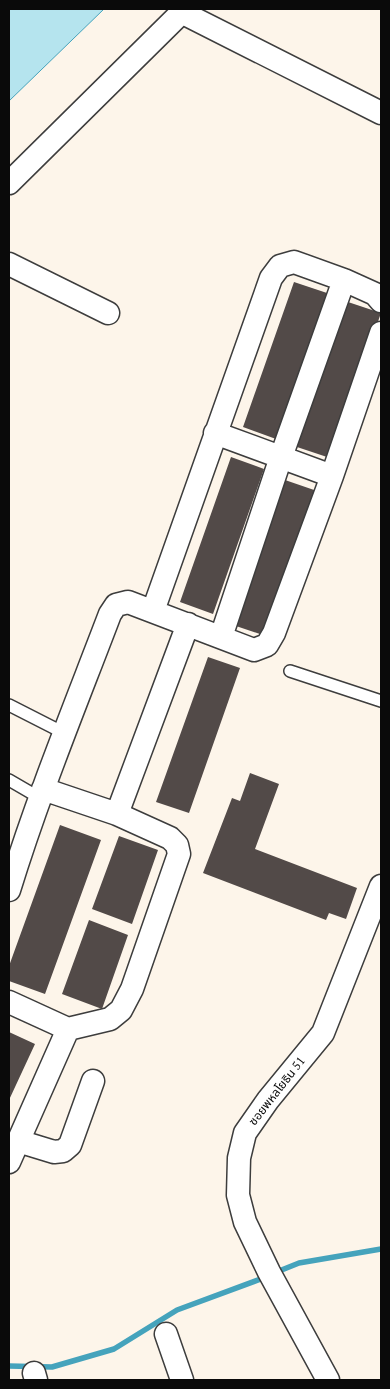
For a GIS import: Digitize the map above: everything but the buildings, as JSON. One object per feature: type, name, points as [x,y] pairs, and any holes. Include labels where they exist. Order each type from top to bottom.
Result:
[{"type":"street","points":[[9,183],[183,10],[381,112]]},
{"type":"street","points":[[153,611],[271,278],[280,266],[294,262],[344,280],[375,294],[381,300]]},
{"type":"street","points":[[9,264],[108,313]]},
{"type":"street","points":[[221,637],[281,457],[344,280]]},
{"type":"street","points":[[9,890],[23,843],[41,794],[110,614],[116,605],[128,602],[254,650],[267,645],[274,633],[332,476],[381,333]]},
{"type":"street","points":[[215,433],[332,476]]},
{"type":"street","points":[[116,814],[188,624]]},
{"type":"street","points":[[9,1002],[68,1029],[110,1019],[121,1010],[132,989],[179,854],[177,844],[170,838],[116,814],[41,794]]},
{"type":"street","name":"ซอยพหลโยธิน 51","points":[[328,1380],[271,1274],[246,1222],[238,1195],[238,1158],[245,1133],[268,1100],[323,1032],[381,886]]},
{"type":"street","points":[[9,1162],[68,1029]]},
{"type":"street","points":[[18,1141],[54,1152],[63,1151],[70,1145],[94,1081]]},
{"type":"street","points":[[166,1334],[182,1380]]},
{"type":"lane","points":[[290,671],[381,701]]},
{"type":"lane","points":[[9,706],[64,733]]},
{"type":"lane","points":[[9,780],[41,794]]},
{"type":"water","points":[[9,9],[104,9],[9,101]]},
{"type":"waterway","points":[[274,1273],[299,1263],[381,1249]]},
{"type":"waterway","points":[[9,1366],[52,1367],[114,1349],[177,1310],[266,1277]]}]
